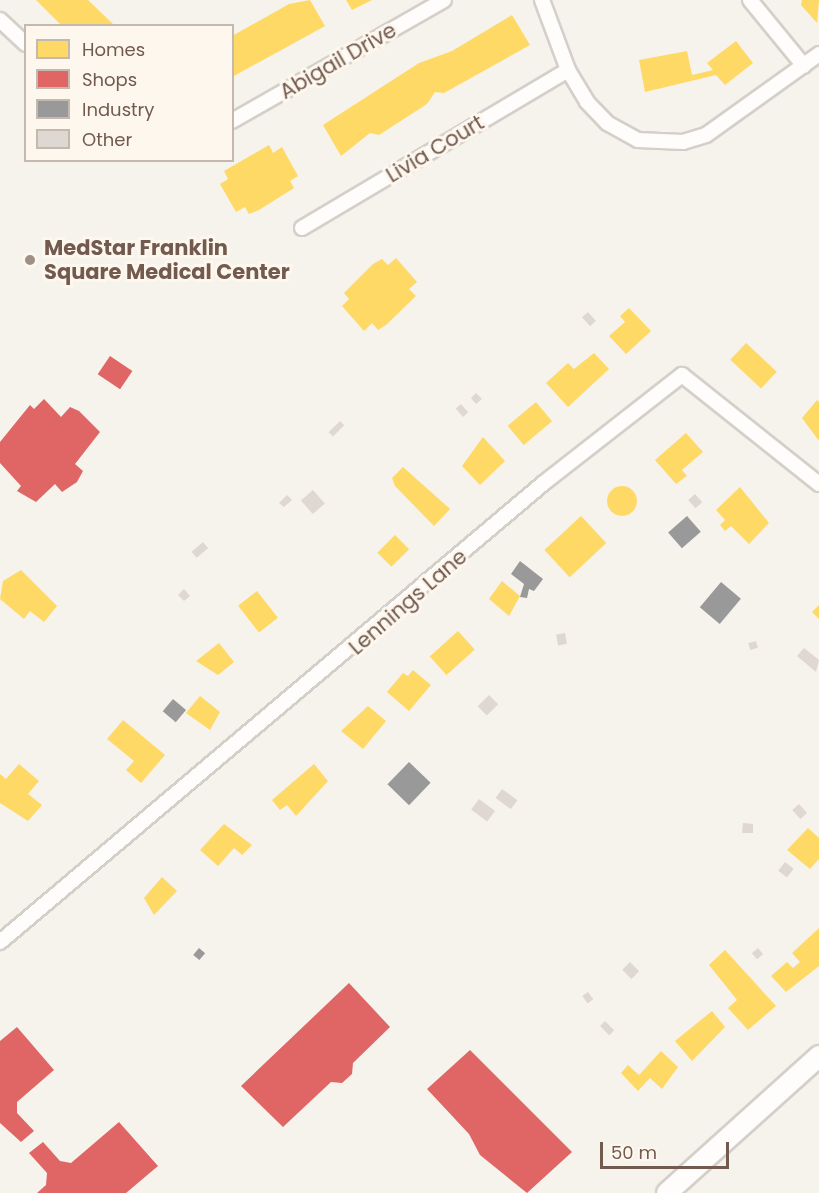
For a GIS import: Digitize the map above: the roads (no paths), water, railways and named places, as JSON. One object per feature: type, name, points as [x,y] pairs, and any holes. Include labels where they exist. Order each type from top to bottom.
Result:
[{"type":"main road","points":[[667,1193],[819,1056]]},
{"type":"street","name":"Abigail Drive","points":[[234,120],[444,0]]},
{"type":"street","points":[[542,0],[568,70],[606,123],[657,143],[706,135],[819,54]]},
{"type":"street","points":[[750,0],[804,66]]},
{"type":"street","points":[[0,20],[24,42]]},
{"type":"street","name":"Livia Court","points":[[302,228],[568,70]]},
{"type":"street","name":"Lennings Lane","points":[[0,942],[545,482],[681,375],[819,484]]},
{"type":"place","name":"MedStar Franklin Square Medical Center","points":[[30,260]]}]
